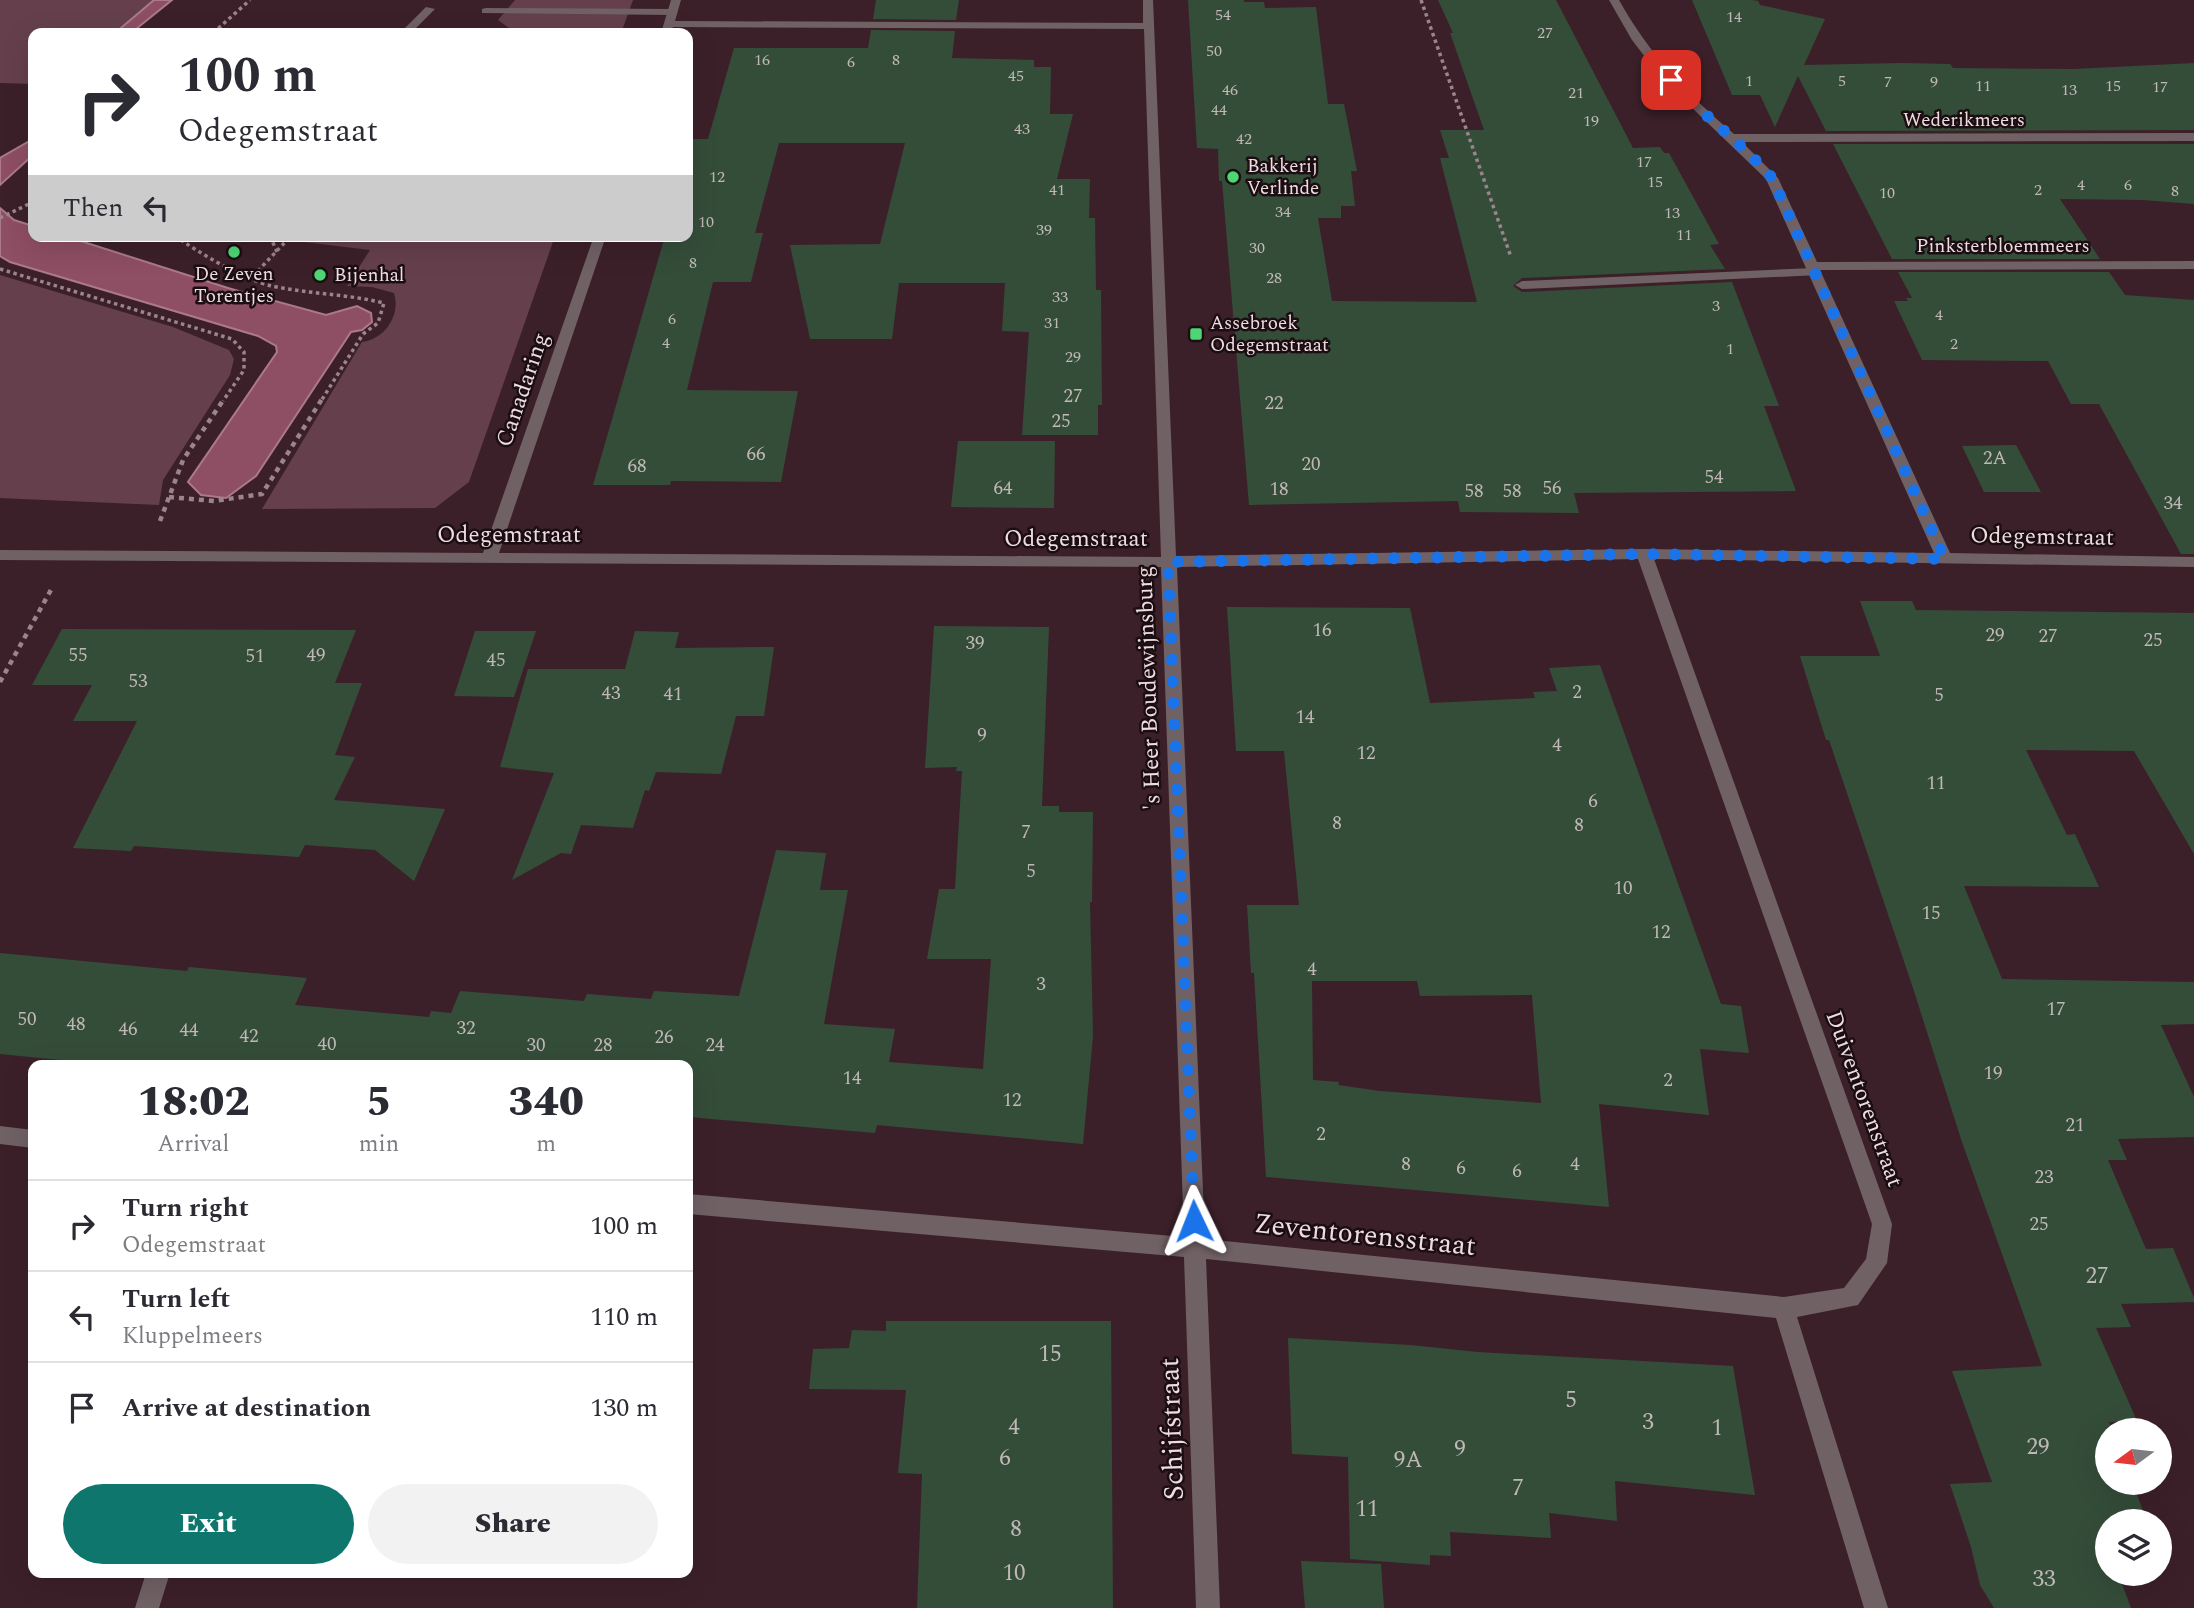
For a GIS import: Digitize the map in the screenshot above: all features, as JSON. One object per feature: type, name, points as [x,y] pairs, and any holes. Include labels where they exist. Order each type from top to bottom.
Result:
[{"type":"street","points":[[669,23],[676,0]]},
{"type":"street","name":"'s Heer Boudewijnsburg","points":[[1148,0],[1195,1248]]},
{"type":"street","points":[[1615,0],[1636,40],[1688,100],[1749,151],[1772,178],[1945,559]]},
{"type":"street","points":[[410,28],[430,9]]},
{"type":"street","points":[[486,11],[669,23],[1149,26]]},
{"type":"street","name":"Wederikmeers","points":[[1733,138],[2194,137]]},
{"type":"street","name":"Canadaring","points":[[489,558],[598,242]]},
{"type":"street","name":"Pinksterbloemmeers","points":[[1522,285],[1813,269],[2194,265]]},
{"type":"street","name":"Odegemstraat","points":[[0,555],[1168,562],[1644,554],[2194,562]]},
{"type":"street","name":"Duiventorenstraat","points":[[1644,554],[1882,1224],[1876,1263],[1850,1298],[1784,1308]]},
{"type":"street","points":[[0,1135],[28,1138]]},
{"type":"street","name":"Zeventorensstraat","points":[[693,1204],[1195,1248],[1784,1308]]},
{"type":"street","name":"Schijfstraat","points":[[1195,1248],[1208,1608]]},
{"type":"street","points":[[1784,1308],[1876,1608]]},
{"type":"street","points":[[147,1608],[156,1578]]},
{"type":"path","points":[[219,28],[250,0]]},
{"type":"path","points":[[1421,0],[1522,285]]},
{"type":"path","points":[[0,218],[28,205]]},
{"type":"path","points":[[169,496],[214,501],[262,494],[363,334],[378,323],[384,303],[349,295],[337,297],[268,285],[184,242]]},
{"type":"path","points":[[273,242],[277,252]]},
{"type":"path","points":[[253,276],[286,242]]},
{"type":"path","points":[[0,269],[232,339],[244,352],[244,370],[183,460],[166,510],[141,555]]},
{"type":"path","points":[[0,682],[71,555]]},
{"type":"shaded area","points":[[0,0],[154,0],[121,28],[28,28],[28,84],[0,83]]},
{"type":"shaded area","points":[[154,0],[172,0],[137,28],[121,28]]},
{"type":"shaded area","points":[[515,0],[633,0],[623,28],[509,28],[498,20]]},
{"type":"shaded area","points":[[28,142],[28,160],[0,185],[0,158]]},
{"type":"shaded area","points":[[0,208],[14,220],[28,224],[28,242],[84,242],[228,288],[326,315],[357,306],[371,313],[372,322],[362,330],[351,332],[256,476],[226,498],[201,495],[188,482],[277,352],[276,346],[258,336],[10,262],[0,256]]},
{"type":"shaded area","points":[[304,242],[553,242],[469,482],[435,508],[262,509],[362,342],[378,336],[393,317],[396,301],[394,293],[372,287],[347,286],[370,250]]},
{"type":"shaded area","points":[[0,275],[173,327],[229,350],[234,359],[230,375],[163,480],[159,505],[0,498]]},
{"type":"building","points":[[876,0],[959,0],[956,20],[873,19]]},
{"type":"building","points":[[1188,0],[1264,2],[1265,8],[1316,7],[1328,104],[1344,104],[1357,171],[1351,171],[1355,206],[1341,206],[1341,218],[1318,218],[1332,301],[1477,302],[1440,158],[1449,158],[1440,130],[1484,130],[1450,33],[1453,33],[1438,0],[1556,0],[1633,148],[1660,147],[1664,153],[1669,153],[1719,244],[1710,245],[1725,269],[1522,278],[1513,286],[1522,292],[1732,282],[1779,406],[1764,406],[1796,491],[1574,493],[1579,513],[1460,512],[1458,501],[1249,505],[1222,181],[1219,181],[1218,149],[1197,148]]},
{"type":"building","points":[[1692,0],[1758,1],[1760,5],[1825,19],[1804,65],[1902,63],[1950,64],[1953,68],[2074,69],[2194,63],[2194,130],[1826,131],[1798,76],[1775,127],[1760,95],[1732,95]]},
{"type":"building","points":[[871,30],[955,31],[952,58],[1034,60],[1034,67],[1051,67],[1050,114],[1073,114],[1057,179],[1090,179],[1089,218],[1095,218],[1096,290],[1101,290],[1102,405],[1098,405],[1098,435],[1022,435],[1029,332],[1002,331],[1005,283],[899,283],[892,339],[810,339],[790,245],[880,244],[905,143],[779,143],[755,233],[763,233],[751,282],[713,282],[687,390],[798,391],[781,482],[671,481],[670,485],[593,485],[663,242],[693,242],[693,139],[708,139],[734,48],[868,48]]},
{"type":"building","points":[[1833,144],[2194,144],[2194,204],[2060,199],[2100,259],[1892,259]]},
{"type":"building","points":[[1898,272],[2109,272],[2125,295],[2194,300],[2194,554],[2181,554],[2099,404],[2071,404],[2048,361],[1922,360],[1894,301],[1908,301],[1906,298],[1912,298]]},
{"type":"building","points":[[958,441],[1055,441],[1054,508],[951,507]]},
{"type":"building","points":[[2016,445],[2041,492],[1984,492],[1962,446]]},
{"type":"building","points":[[1860,601],[1912,601],[1916,610],[2194,613],[2194,854],[2134,751],[2026,750],[2067,835],[2075,834],[2099,887],[1964,886],[2002,979],[2194,982],[2194,1024],[2161,1025],[2194,1097],[2194,1137],[2118,1139],[2127,1160],[2108,1160],[2146,1249],[2173,1248],[2194,1298],[2194,1302],[2121,1304],[2131,1327],[2096,1328],[2136,1418],[2095,1418],[2095,1495],[2137,1495],[2142,1509],[2095,1509],[2095,1586],[2123,1586],[2131,1608],[1994,1608],[1980,1585],[1971,1547],[1950,1484],[1992,1482],[1952,1371],[2042,1366],[1962,1142],[1913,988],[1829,740],[1826,740],[1800,656],[1880,656]]},
{"type":"building","points":[[1227,607],[1410,608],[1430,703],[1535,698],[1533,692],[1557,691],[1549,668],[1600,665],[1721,1004],[1741,1006],[1749,1053],[1700,1049],[1709,1115],[1599,1104],[1609,1207],[1266,1177],[1254,973],[1251,973],[1247,905],[1299,905],[1284,751],[1236,751]],"holes":[[[1312,981],[1417,981],[1420,996],[1532,995],[1541,1103],[1380,1091],[1338,1085],[1339,1082],[1313,1080]]]},
{"type":"building","points":[[934,626],[1049,627],[1042,806],[1059,806],[1059,812],[1093,812],[1090,902],[1093,1036],[1083,1144],[877,1125],[875,1133],[693,1117],[693,1060],[60,1060],[0,1054],[0,953],[187,971],[189,967],[307,978],[295,1005],[429,1017],[431,1011],[451,1013],[460,991],[584,1001],[587,994],[651,999],[654,991],[739,996],[776,850],[826,853],[820,890],[848,890],[824,1024],[895,1029],[889,1062],[983,1069],[991,959],[927,959],[939,889],[955,889],[962,771],[956,771],[957,767],[925,768]]},
{"type":"building","points":[[62,629],[356,630],[335,683],[362,683],[335,755],[355,757],[334,800],[445,809],[414,881],[375,850],[305,845],[299,857],[134,846],[131,851],[73,848],[137,721],[73,721],[92,685],[32,685]]},
{"type":"building","points":[[475,631],[536,631],[514,697],[454,696]]},
{"type":"building","points":[[635,631],[679,632],[675,648],[774,647],[764,716],[736,716],[721,774],[656,772],[649,791],[645,790],[633,828],[581,825],[571,854],[561,853],[512,880],[554,773],[500,767],[528,669],[625,669]]},
{"type":"building","points":[[886,1321],[1111,1321],[1113,1608],[917,1608],[922,1474],[898,1473],[906,1390],[809,1389],[813,1349],[849,1348],[852,1330],[886,1331]]},
{"type":"building","points":[[1288,1338],[1733,1366],[1755,1495],[1615,1481],[1617,1521],[1549,1513],[1551,1538],[1450,1532],[1451,1556],[1430,1555],[1430,1565],[1350,1559],[1348,1457],[1292,1454]]},
{"type":"building","points":[[1301,1561],[1381,1564],[1384,1608],[1305,1608]]},
{"type":"place","name":"Bakkerij Verlinde","points":[[1233,177]]},
{"type":"place","name":"De Zeven Torentjes","points":[[234,252]]},
{"type":"place","name":"Bijenhal","points":[[320,275]]},
{"type":"place","name":"Assebroek Odegemstraat","points":[[1196,334]]},
{"type":"route","points":[[1194,1221],[1168,562],[1644,554],[1945,559],[1772,178],[1749,151],[1688,100],[1671,80]]}]
